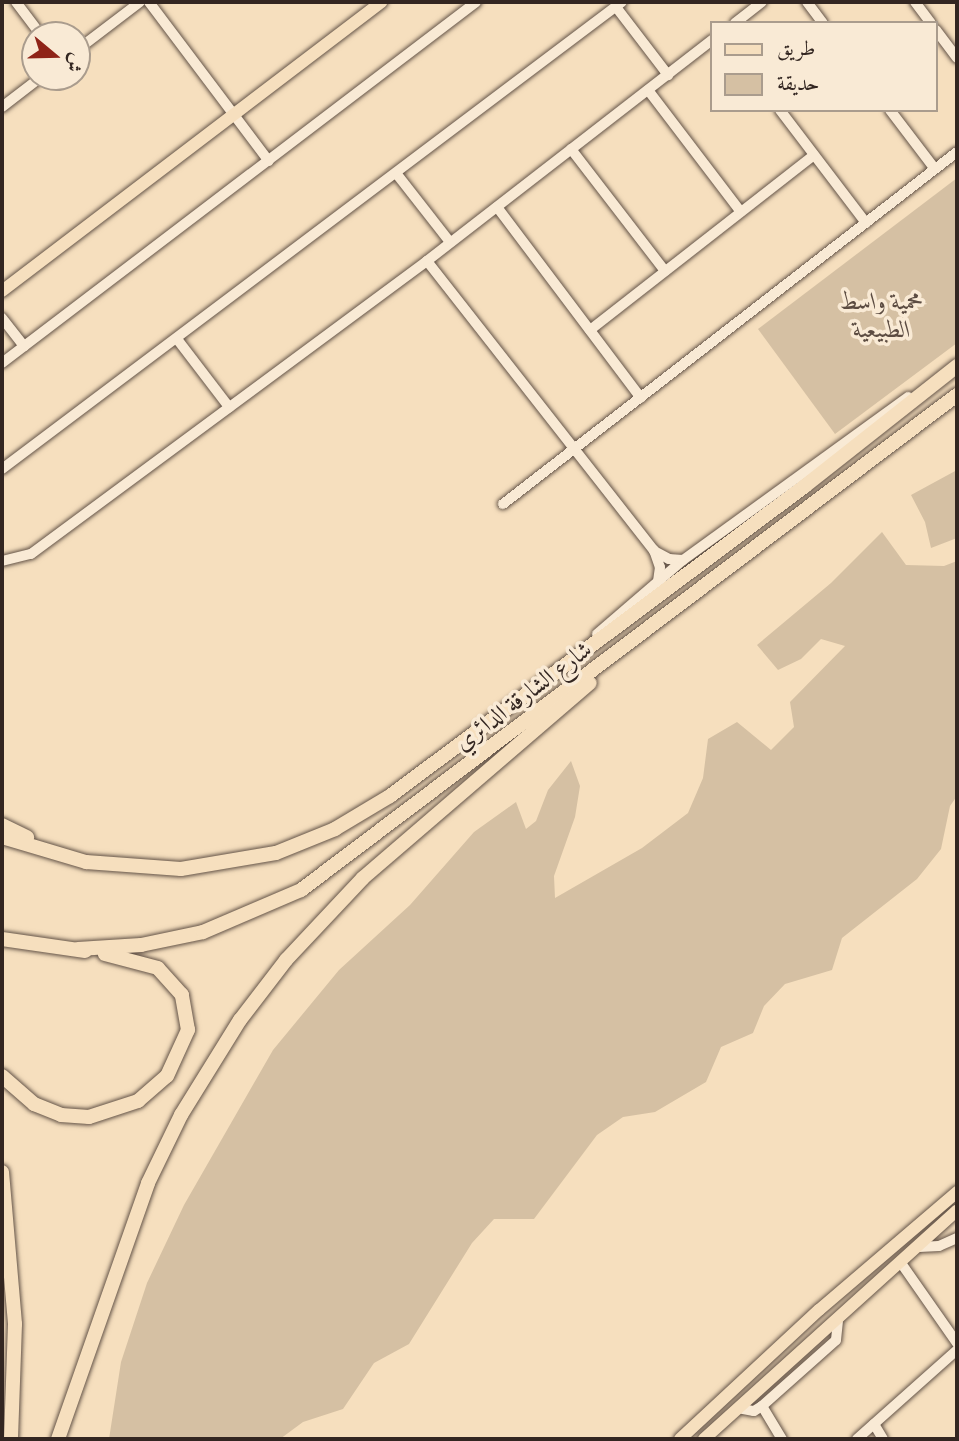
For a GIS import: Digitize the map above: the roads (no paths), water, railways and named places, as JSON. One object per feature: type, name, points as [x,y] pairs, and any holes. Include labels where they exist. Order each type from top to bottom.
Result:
[{"type":"highway","name":"شارع الشارقة الدائري","points":[[86,862],[149,869],[192,868],[245,861],[306,842],[390,796],[954,369]]},
{"type":"highway","name":"شارع الشارقة الدائري","points":[[78,949],[183,938],[282,900],[336,866],[957,395]]},
{"type":"highway","points":[[58,1439],[148,1183],[187,1105],[240,1020],[286,960],[363,878],[575,700],[604,665]]},
{"type":"highway","points":[[2,825],[86,862]]},
{"type":"highway","points":[[2,837],[86,862]]},
{"type":"highway","points":[[2,939],[78,949],[148,963],[176,984],[188,1018],[186,1041],[175,1065],[138,1101],[89,1117],[40,1107],[2,1076]]},
{"type":"highway","points":[[2,1172],[14,1310],[10,1439]]},
{"type":"main road","points":[[2,291],[382,2]]},
{"type":"main road","points":[[680,1439],[818,1310],[957,1192]]},
{"type":"main road","points":[[704,1439],[838,1322],[957,1210]]},
{"type":"main road","points":[[934,1233],[957,1218]]},
{"type":"street","points":[[16,2],[30,21]]},
{"type":"street","points":[[91,39],[140,2]]},
{"type":"street","points":[[149,2],[269,161]]},
{"type":"street","points":[[2,363],[476,2]]},
{"type":"street","points":[[738,21],[762,2]]},
{"type":"street","points":[[807,2],[821,21]]},
{"type":"street","points":[[915,2],[929,21]]},
{"type":"street","points":[[2,469],[619,4],[668,75]]},
{"type":"street","points":[[938,33],[957,58]]},
{"type":"street","points":[[2,561],[32,554],[426,261],[710,42]]},
{"type":"street","points":[[648,90],[741,212]]},
{"type":"street","points":[[2,107],[23,91]]},
{"type":"street","points":[[782,112],[866,223]]},
{"type":"street","points":[[892,112],[935,169]]},
{"type":"street","points":[[571,149],[665,271]]},
{"type":"street","points":[[503,504],[957,152]]},
{"type":"street","points":[[590,330],[814,155]]},
{"type":"street","points":[[396,173],[450,242]]},
{"type":"street","points":[[496,207],[641,398]]},
{"type":"street","points":[[426,261],[654,550],[668,559],[683,560]]},
{"type":"street","points":[[2,318],[24,346]]},
{"type":"street","points":[[177,339],[229,407]]},
{"type":"street","points":[[569,662],[683,560],[834,447],[954,369]]},
{"type":"street","points":[[654,550],[660,567],[658,581]]},
{"type":"street","points":[[919,1247],[939,1246],[957,1238]]},
{"type":"street","points":[[901,1263],[957,1343]]},
{"type":"street","points":[[738,1408],[750,1411],[762,1406],[836,1340],[838,1322]]},
{"type":"street","points":[[857,1439],[957,1350]]},
{"type":"street","points":[[762,1406],[782,1439]]},
{"type":"street","points":[[874,1424],[883,1439]]},
{"type":"park label","name":"محمية واسط الطبيعية","points":[[882,317]]}]
